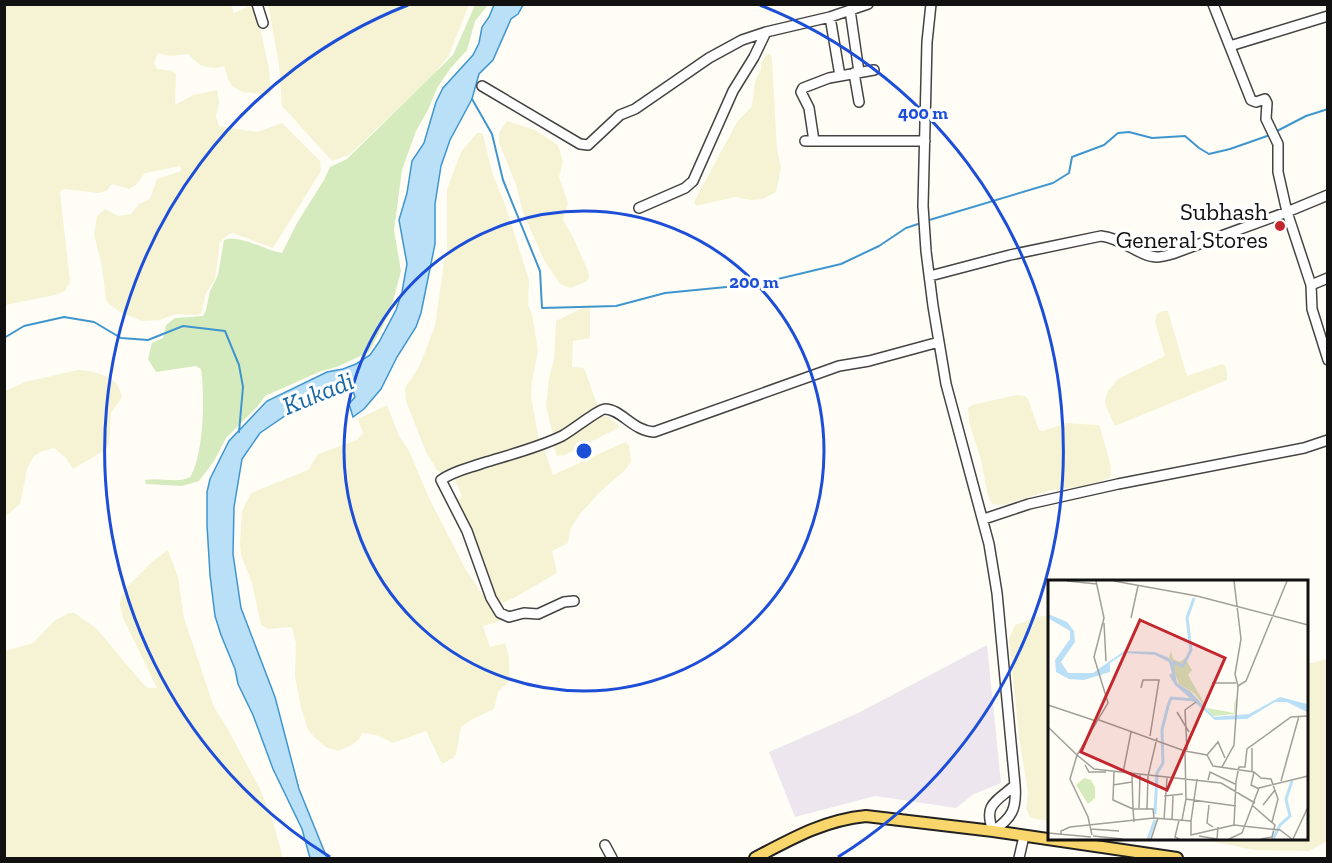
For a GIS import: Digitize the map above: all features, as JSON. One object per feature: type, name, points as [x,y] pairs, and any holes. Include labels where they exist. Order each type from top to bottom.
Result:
[{"type":"main road","points":[[755,858],[804,832],[845,818],[866,816],[993,831],[1177,858]]},
{"type":"street","points":[[257,4],[263,23]]},
{"type":"street","points":[[482,86],[580,144],[588,146],[620,115],[635,109],[709,58],[742,40],[830,17],[868,4]]},
{"type":"street","points":[[931,4],[927,42],[924,223],[939,342],[952,405],[977,501],[984,519],[997,593],[1015,785],[1016,800],[1013,811],[1005,822],[993,831],[988,812],[1015,785]]},
{"type":"street","points":[[1213,4],[1251,100],[1256,102],[1265,99],[1267,103],[1266,119],[1278,144],[1278,172],[1287,212],[1311,285],[1312,309],[1327,356]]},
{"type":"street","points":[[850,10],[860,102]]},
{"type":"street","points":[[1230,46],[1328,16]]},
{"type":"street","points":[[830,17],[840,76]]},
{"type":"street","points":[[639,208],[686,188],[693,180],[733,91],[766,32]]},
{"type":"street","points":[[874,70],[840,76],[803,88],[801,92],[809,108],[809,141],[925,141]]},
{"type":"street","points":[[930,276],[1010,255],[1101,236],[1114,237],[1151,256],[1159,257],[1287,212],[1328,195]]},
{"type":"street","points":[[1311,285],[1328,278]]},
{"type":"street","points":[[574,601],[564,602],[538,614],[524,613],[508,617],[500,613],[491,598],[467,531],[441,480],[457,471],[539,446],[563,436],[600,410],[610,411],[636,427],[654,432],[839,366],[869,361],[939,342]]},
{"type":"street","points":[[984,519],[1029,504],[1304,448],[1328,440]]},
{"type":"street","points":[[1019,858],[1024,836]]},
{"type":"street","points":[[605,845],[612,858]]},
{"type":"shaded area","points":[[268,4],[469,5],[448,57],[431,77],[349,155],[332,161],[282,106],[279,64]]},
{"type":"shaded area","points":[[5,5],[231,5],[234,13],[250,6],[256,16],[269,69],[271,93],[268,95],[243,92],[233,87],[224,66],[215,68],[200,65],[188,54],[170,56],[158,53],[154,63],[157,69],[172,71],[176,74],[175,105],[193,95],[217,90],[219,103],[216,117],[219,126],[257,132],[282,123],[320,161],[321,171],[273,248],[233,233],[229,234],[220,242],[215,279],[206,293],[201,314],[177,314],[159,320],[142,321],[120,312],[106,300],[102,267],[94,234],[97,216],[105,209],[118,216],[131,214],[139,204],[150,199],[157,179],[181,171],[180,166],[145,173],[136,185],[129,189],[112,184],[106,191],[98,193],[64,189],[60,192],[70,282],[65,291],[55,295],[5,305]]},
{"type":"shaded area","points":[[767,54],[771,54],[772,60],[777,149],[781,168],[776,192],[763,199],[751,200],[735,197],[696,206],[694,202],[737,122],[752,106],[755,81],[761,70],[761,63]]},
{"type":"shaded area","points":[[507,121],[535,130],[558,145],[563,162],[559,177],[568,203],[563,220],[588,271],[589,278],[586,282],[570,288],[560,284],[544,260],[523,212],[516,185],[499,142],[499,133]]},
{"type":"shaded area","points":[[477,133],[482,133],[484,138],[492,172],[506,207],[529,280],[528,305],[532,314],[538,351],[531,396],[539,441],[441,472],[437,470],[426,452],[406,401],[405,388],[419,367],[435,326],[447,255],[447,189],[461,152]]},
{"type":"shaded area","points":[[590,304],[590,338],[573,341],[572,367],[584,368],[598,407],[573,426],[553,435],[546,406],[554,359],[556,321]]},
{"type":"shaded area","points":[[1168,311],[1187,376],[1222,364],[1227,371],[1227,380],[1115,426],[1106,407],[1105,400],[1108,391],[1118,379],[1165,356],[1155,322],[1157,314]]},
{"type":"shaded area","points":[[78,370],[105,376],[115,382],[120,390],[122,397],[111,413],[109,444],[105,450],[73,469],[66,458],[54,448],[34,456],[27,469],[20,504],[5,517],[5,391],[25,382]]},
{"type":"shaded area","points":[[1017,395],[1028,399],[1039,430],[1043,431],[1067,423],[1098,425],[1110,463],[1109,478],[1085,486],[1051,490],[1003,505],[992,504],[969,422],[968,408],[972,405]]},
{"type":"shaded area","points":[[387,405],[399,436],[409,451],[430,500],[465,568],[482,594],[489,597],[500,621],[483,626],[490,647],[505,643],[509,656],[510,680],[498,692],[494,709],[461,727],[456,754],[442,764],[426,731],[393,743],[376,735],[363,733],[352,745],[338,751],[326,747],[314,737],[307,728],[300,703],[295,676],[296,643],[293,631],[291,627],[268,629],[261,625],[252,583],[241,555],[242,511],[251,493],[308,470],[318,454],[357,440],[363,433],[358,419]]},
{"type":"shaded area","points":[[598,415],[609,417],[620,427],[565,455],[557,456],[553,446],[555,443]]},
{"type":"shaded area","points":[[625,442],[629,445],[631,462],[580,514],[570,530],[568,543],[552,551],[557,573],[512,599],[502,603],[496,600],[455,501],[462,496],[453,476],[544,448],[553,475]]},
{"type":"shaded area","points":[[168,550],[178,577],[184,618],[214,707],[260,789],[272,819],[283,858],[5,858],[5,651],[33,643],[54,621],[69,613],[74,613],[96,628],[144,685],[157,688],[123,618],[120,605],[121,597],[127,587],[153,561]]},
{"type":"shaded area","points":[[1048,615],[1048,821],[1031,818],[1026,809],[1028,793],[1019,736],[1009,639],[1015,625]]},
{"type":"shaded area","points":[[987,645],[1001,783],[974,794],[956,808],[875,796],[795,817],[769,752],[858,713]]},
{"type":"shaded area","points":[[1327,659],[1327,841],[1309,851],[1254,850],[1201,839],[1308,839],[1308,664]]},
{"type":"green space","points":[[475,5],[488,5],[475,21],[467,50],[437,88],[416,131],[402,170],[394,230],[401,271],[390,312],[369,352],[265,396],[226,438],[214,461],[199,481],[182,486],[146,484],[145,480],[180,480],[190,477],[195,467],[201,440],[203,408],[201,369],[196,366],[156,372],[148,359],[152,343],[163,338],[166,325],[175,318],[203,316],[210,291],[218,275],[224,240],[237,239],[282,253],[330,167],[347,159],[453,55]]},
{"type":"water","name":"Kukadi","points":[[494,5],[523,5],[518,14],[511,19],[493,60],[479,74],[472,99],[450,140],[441,166],[435,204],[435,244],[416,327],[381,389],[364,409],[353,417],[349,404],[355,397],[353,391],[343,389],[326,394],[301,405],[260,433],[242,459],[234,507],[233,554],[241,608],[275,697],[299,789],[327,858],[310,858],[302,829],[273,769],[253,715],[238,684],[235,669],[215,616],[210,575],[207,492],[210,479],[229,441],[267,401],[327,372],[356,364],[370,355],[379,342],[396,310],[402,292],[407,264],[399,220],[407,193],[412,161],[424,143],[436,102],[443,88],[473,55],[479,43],[482,27]]},
{"type":"waterway","points":[[472,99],[492,134],[503,180],[540,271],[542,308],[616,306],[665,293],[757,284],[841,264],[879,246],[906,228],[921,223]]},
{"type":"waterway","points":[[1275,132],[1306,116],[1328,109]]},
{"type":"waterway","points":[[926,221],[1053,183],[1069,173],[1072,157],[1104,145],[1118,133],[1129,132],[1152,138],[1185,136],[1209,154],[1270,135]]},
{"type":"waterway","points":[[4,338],[24,326],[64,317],[94,322],[121,338],[148,340],[183,326],[225,331],[239,365],[243,387],[239,432]]},
{"type":"place","name":"Subhash General Stores","points":[[1280,226]]}]
